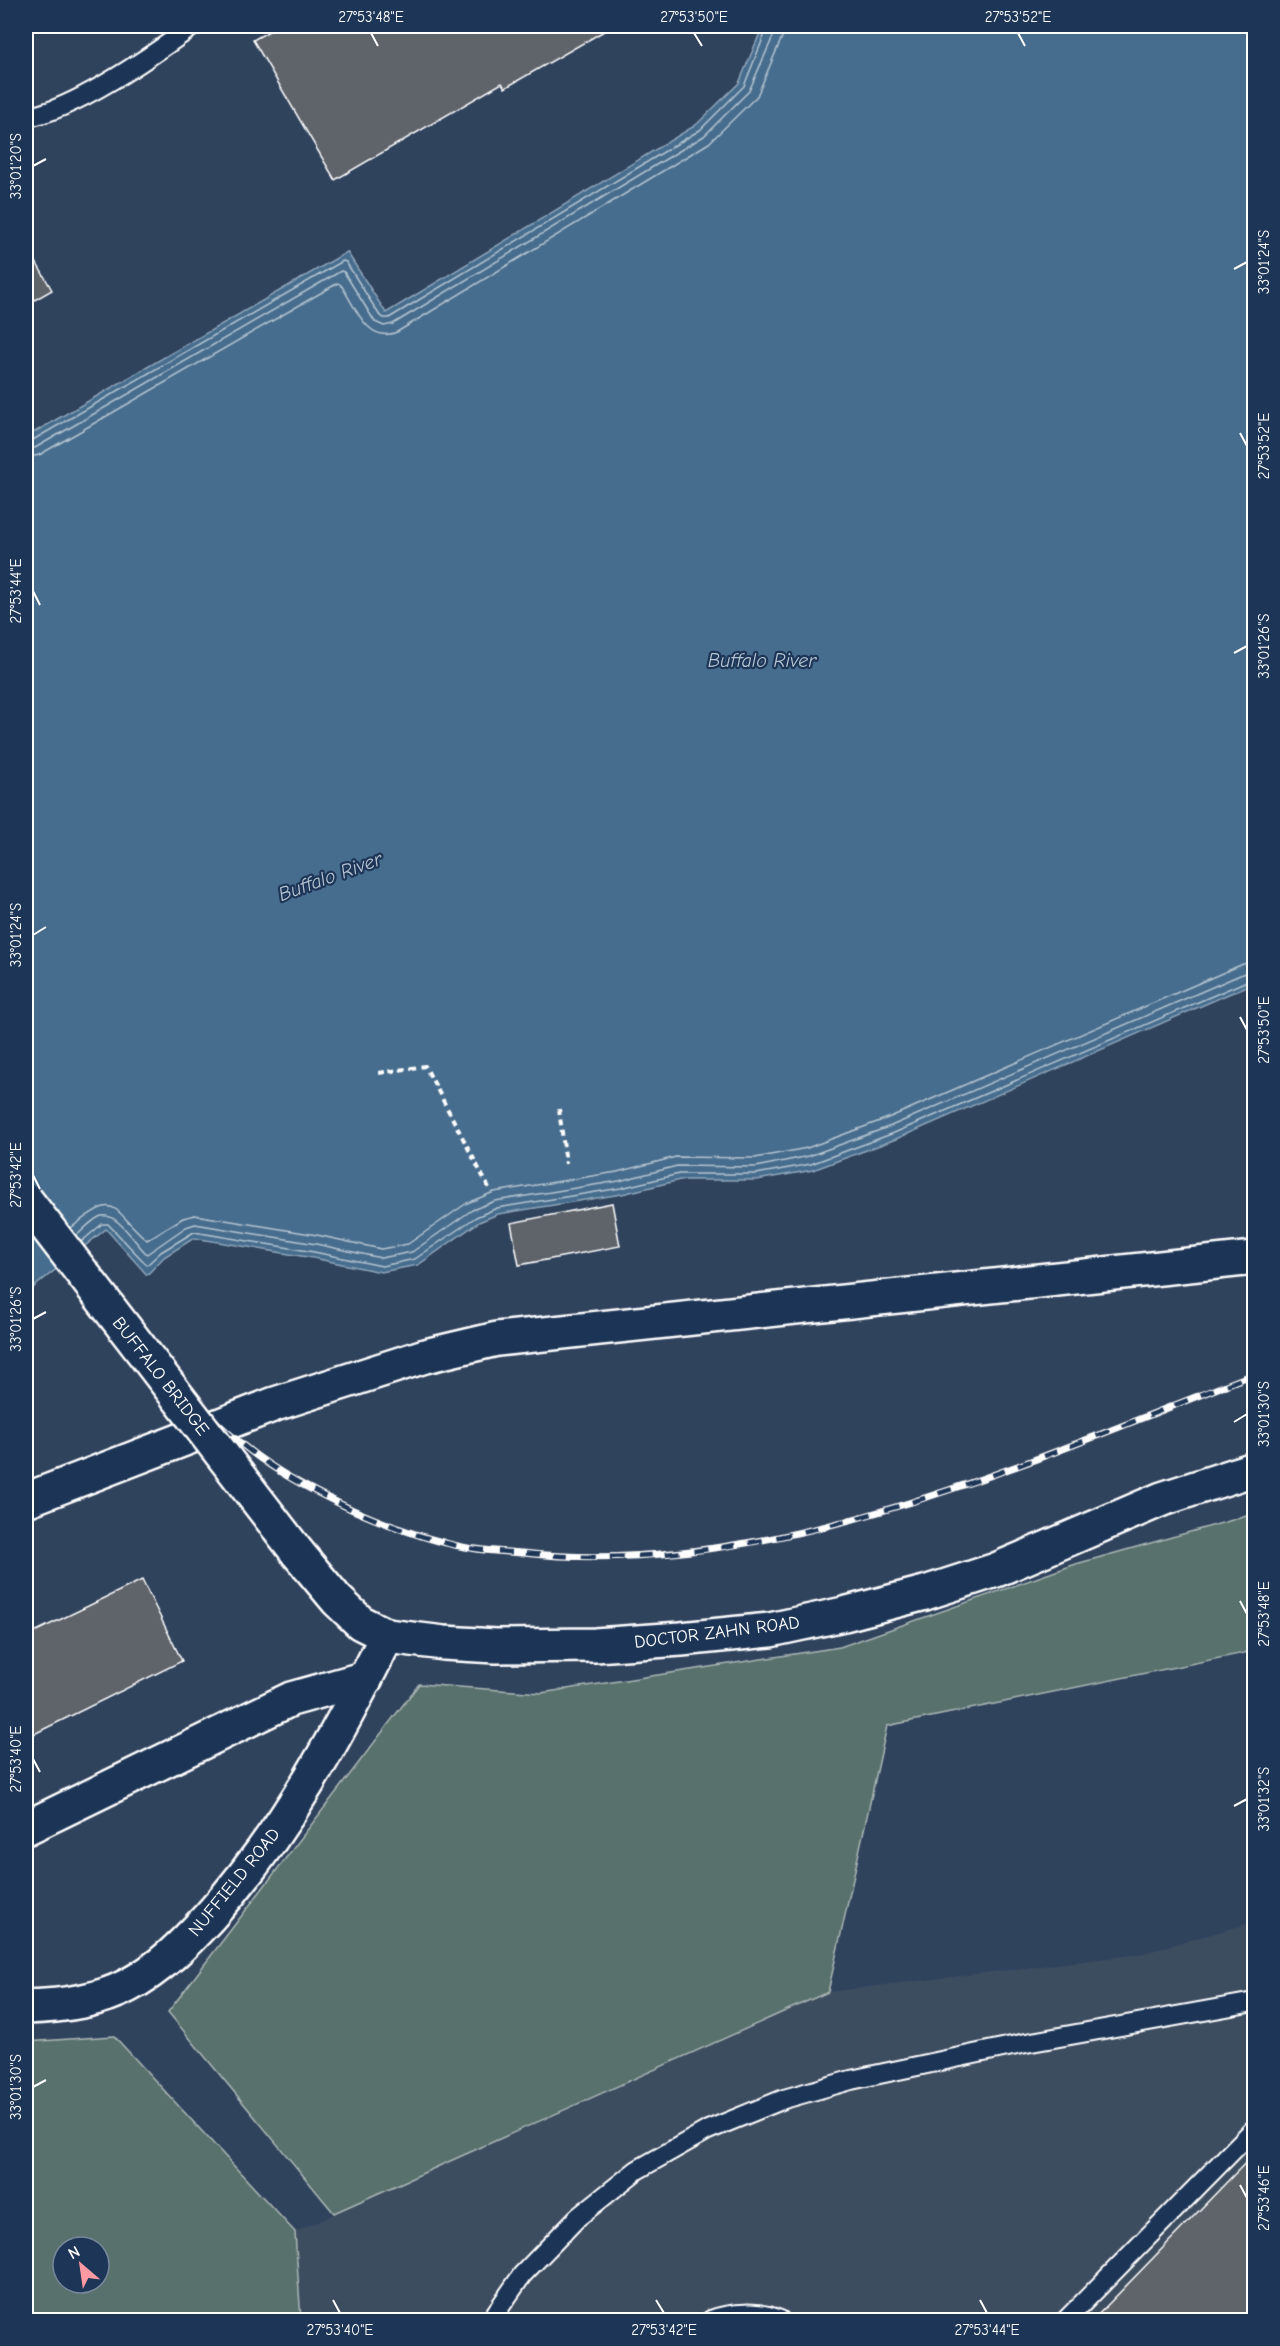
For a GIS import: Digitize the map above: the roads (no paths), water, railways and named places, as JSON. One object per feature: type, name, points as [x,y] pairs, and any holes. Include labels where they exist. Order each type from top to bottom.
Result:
[{"type":"street","name":"BUFFALO BRIDGE","points":[[26,1200],[297,1552]]},
{"type":"street","points":[[26,1500],[275,1404],[425,1356],[497,1339],[1254,1258]]},
{"type":"street","name":"DOCTOR ZAHN ROAD","points":[[297,1552],[337,1600],[361,1623],[387,1636],[444,1643],[486,1645],[595,1646],[681,1640],[770,1630],[926,1593],[996,1570],[1162,1499],[1254,1469]]},
{"type":"street","name":"NUFFIELD ROAD","points":[[26,2007],[52,2006],[96,1998],[125,1987],[153,1971],[187,1940],[224,1900],[265,1849],[313,1777],[387,1636]]},
{"type":"street","points":[[26,1828],[291,1699],[366,1678]]},
{"type":"lane","points":[[26,117],[62,106],[105,83],[193,26]]},
{"type":"lane","points":[[490,2320],[522,2275],[578,2217],[637,2170],[708,2130],[784,2099],[851,2080],[1026,2043],[1254,2002]]},
{"type":"lane","points":[[1066,2320],[1254,2129]]},
{"type":"lane","points":[[711,2320],[722,2316],[755,2314],[780,2320]]},
{"type":"water","name":"Buffalo River","points":[[763,26],[1254,26],[1254,983],[896,1139],[813,1170],[757,1180],[680,1180],[622,1194],[498,1214],[479,1222],[418,1265],[381,1272],[194,1238],[164,1257],[147,1275],[106,1229],[34,1287],[26,1298],[26,437],[347,252],[386,313],[696,125],[739,83]]},
{"type":"railway","points":[[26,1189],[160,1362],[208,1415],[244,1446],[283,1473],[353,1510],[422,1536],[474,1549],[617,1557],[711,1549],[804,1531],[897,1507],[988,1476],[1254,1374]]}]
